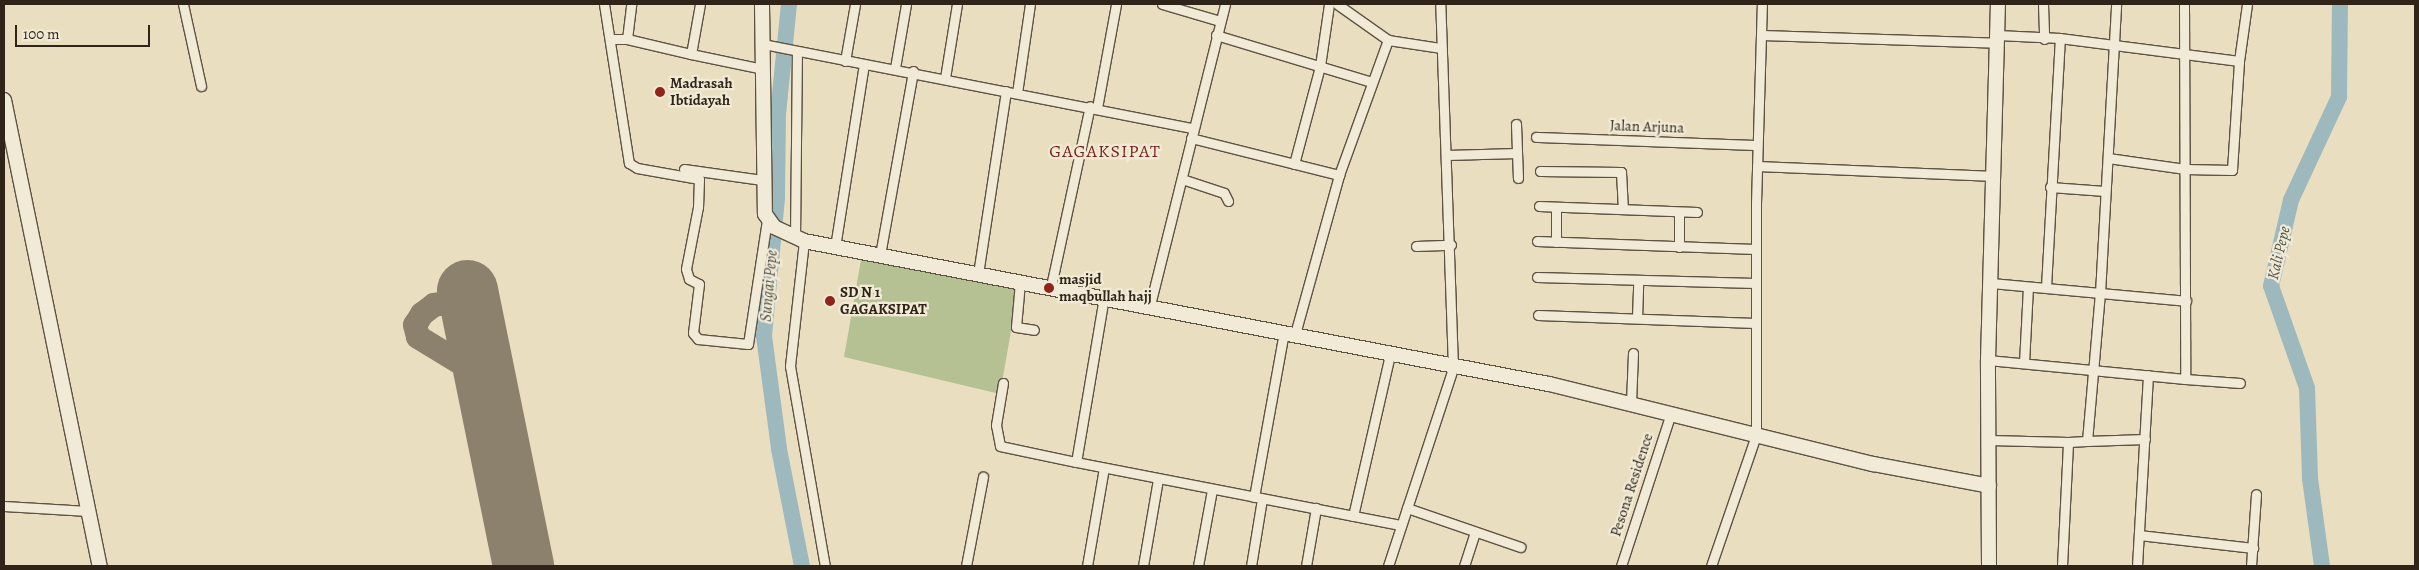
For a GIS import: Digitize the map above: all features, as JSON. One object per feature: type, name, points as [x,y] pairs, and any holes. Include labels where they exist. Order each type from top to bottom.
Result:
[{"type":"main road","points":[[762,4],[768,45],[763,69],[762,180],[770,224],[796,238],[835,247],[1150,305],[1289,333],[1390,356],[1549,384],[1873,464],[1989,486]]},
{"type":"main road","points":[[1989,566],[1988,360],[1995,176],[1998,4]]},
{"type":"main road","points":[[4,100],[100,566]]},
{"type":"street","points":[[183,4],[200,86]]},
{"type":"street","points":[[604,4],[611,38],[629,163],[637,168],[699,179],[697,214],[686,269],[689,279],[699,284],[692,333],[698,339],[748,344],[770,224]]},
{"type":"street","points":[[627,39],[631,4]]},
{"type":"street","points":[[690,54],[700,4]]},
{"type":"street","points":[[845,60],[855,4]]},
{"type":"street","points":[[895,68],[906,4]]},
{"type":"street","points":[[945,78],[957,4]]},
{"type":"street","points":[[1017,93],[1030,4]]},
{"type":"street","points":[[1051,286],[1094,107],[1116,4]]},
{"type":"street","points":[[1162,4],[1220,21]]},
{"type":"street","points":[[1150,305],[1225,4]]},
{"type":"street","points":[[1294,164],[1320,66],[1328,4]]},
{"type":"street","points":[[1337,4],[1388,40],[1441,48]]},
{"type":"street","points":[[1388,566],[1453,368],[1451,245],[1440,4]]},
{"type":"street","points":[[1711,566],[1756,434],[1756,166],[1762,4]]},
{"type":"street","points":[[2043,4],[2044,39]]},
{"type":"street","points":[[2087,441],[2100,293],[2116,4]]},
{"type":"street","points":[[2184,4],[2185,379]]},
{"type":"street","points":[[2108,158],[2185,168],[2230,171],[2233,167],[2239,61],[2247,4]]},
{"type":"street","points":[[1216,35],[1372,82]]},
{"type":"street","points":[[1762,35],[1997,39],[2060,38],[2239,61]]},
{"type":"street","points":[[611,38],[627,39],[763,69]]},
{"type":"street","points":[[2046,288],[2050,187],[2060,38]]},
{"type":"street","points":[[1252,566],[1258,498],[1289,333],[1339,175],[1388,40]]},
{"type":"street","points":[[768,45],[864,64],[913,71],[1193,128]]},
{"type":"street","points":[[794,50],[796,238],[790,366],[824,566]]},
{"type":"street","points":[[835,247],[864,64]]},
{"type":"street","points":[[880,255],[913,71]]},
{"type":"street","points":[[978,274],[1006,91]]},
{"type":"street","points":[[1516,124],[1518,178]]},
{"type":"street","name":"Jalan Arjuna","points":[[1536,137],[1757,145]]},
{"type":"street","points":[[1191,138],[1339,175]]},
{"type":"street","points":[[1446,155],[1518,154]]},
{"type":"street","points":[[649,164],[762,180]]},
{"type":"street","points":[[1756,166],[1995,176]]},
{"type":"street","points":[[1540,171],[1621,172],[1623,208]]},
{"type":"street","points":[[1182,179],[1224,193],[1228,201]]},
{"type":"street","points":[[2050,187],[2105,191]]},
{"type":"street","points":[[1539,206],[1696,212]]},
{"type":"street","points":[[1556,207],[1556,242]]},
{"type":"street","points":[[1679,212],[1679,247]]},
{"type":"street","points":[[1537,241],[1755,249]]},
{"type":"street","points":[[1416,246],[1451,245]]},
{"type":"street","points":[[1537,277],[1755,283]]},
{"type":"street","points":[[1637,318],[1638,280]]},
{"type":"street","points":[[1020,282],[1016,326],[1034,330]]},
{"type":"street","points":[[1990,283],[2186,301]]},
{"type":"street","points":[[2024,363],[2028,287]]},
{"type":"street","points":[[1076,462],[1104,297]]},
{"type":"street","points":[[1538,315],[1755,323]]},
{"type":"street","points":[[1631,403],[1633,353]]},
{"type":"street","points":[[1353,516],[1390,356]]},
{"type":"street","points":[[1988,360],[2240,383]]},
{"type":"street","points":[[2137,566],[2148,374]]},
{"type":"street","points":[[1003,383],[996,425],[1000,446],[1212,490],[1401,525]]},
{"type":"street","name":"Pesona Residence","points":[[1620,566],[1671,413]]},
{"type":"street","points":[[1989,440],[2068,442],[2145,439]]},
{"type":"street","points":[[2062,566],[2068,442]]},
{"type":"street","points":[[1087,566],[1104,468]]},
{"type":"street","points":[[966,566],[983,477]]},
{"type":"street","points":[[1143,566],[1158,479]]},
{"type":"street","points":[[1198,566],[1212,490]]},
{"type":"street","points":[[2251,566],[2256,494]]},
{"type":"street","points":[[4,506],[88,510]]},
{"type":"street","points":[[1306,566],[1316,508]]},
{"type":"street","points":[[1407,508],[1520,547]]},
{"type":"street","points":[[1464,566],[1475,532]]},
{"type":"street","points":[[2139,535],[2253,548]]},
{"type":"green space","points":[[862,254],[1019,285],[1000,394],[844,357]]},
{"type":"waterway","name":"Sungai Pepe","points":[[789,4],[778,114],[777,198],[764,336],[779,449],[802,566]]},
{"type":"waterway","name":"Kali Pepe","points":[[2322,566],[2310,478],[2307,388],[2271,286],[2291,200],[2339,97],[2340,4]]},
{"type":"taxiway","points":[[481,363],[487,342],[485,328],[480,317],[471,310],[446,303],[434,305],[422,314],[415,325],[418,337],[472,370],[489,399]]},
{"type":"runway","points":[[467,290],[523,566]]},
{"type":"place","name":"Madrasah Ibtidayah","points":[[660,92]]},
{"type":"place","name":"masjid maqbullah hajj","points":[[1049,288]]},
{"type":"place","name":"SD N 1 GAGAKSIPAT","points":[[830,301]]},
{"type":"district","name":"GAGAKSIPAT","points":[[1105,151]]}]
